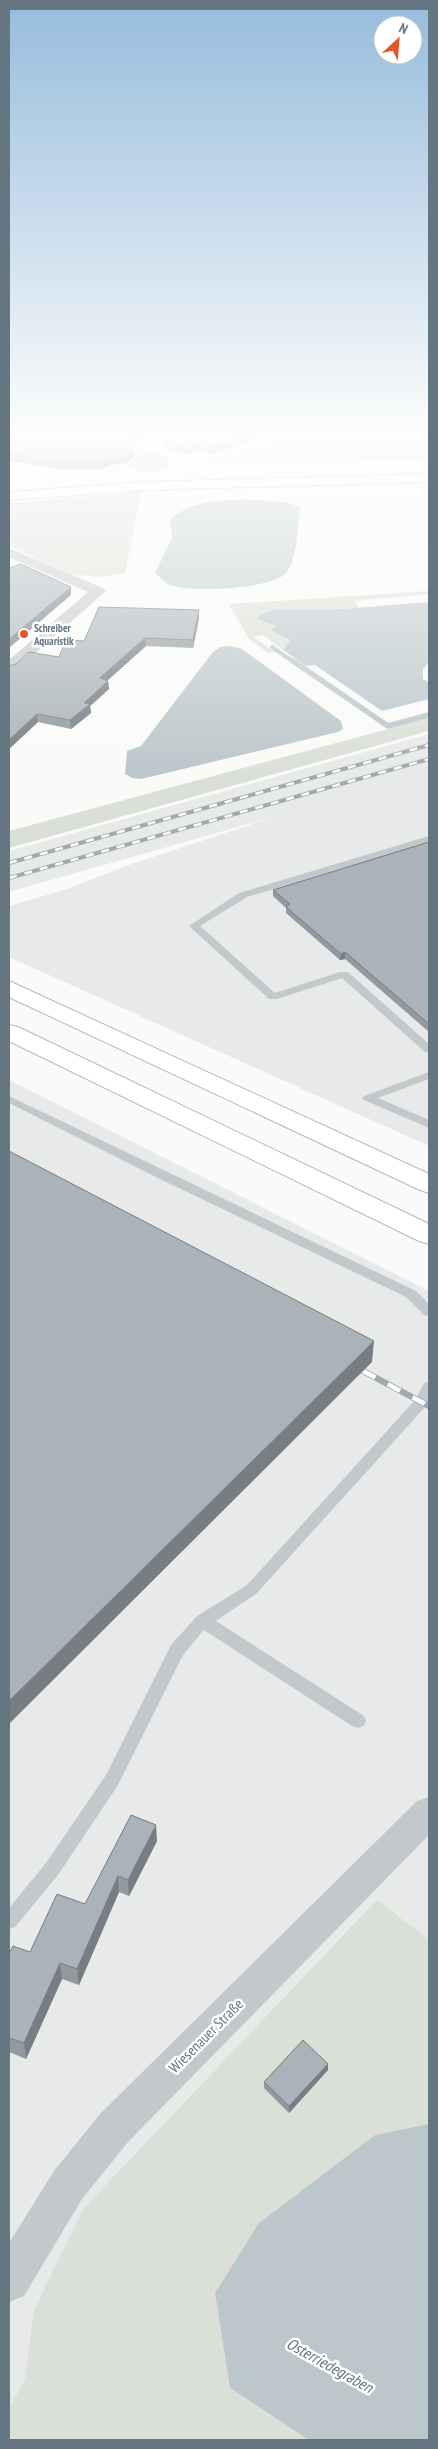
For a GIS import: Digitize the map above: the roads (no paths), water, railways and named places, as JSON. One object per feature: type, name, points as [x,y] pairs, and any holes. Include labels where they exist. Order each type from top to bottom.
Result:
[{"type":"main road","points":[[9,988],[429,1184]]},
{"type":"main road","points":[[9,1032],[429,1235]]},
{"type":"street","points":[[9,552],[98,591],[9,668]]},
{"type":"street","name":"Wiesenauer Straße","points":[[9,2281],[68,2185],[114,2128],[429,1812]]},
{"type":"lane","points":[[429,839],[243,895],[194,926],[273,997],[344,974],[429,1050]]},
{"type":"lane","points":[[429,1075],[368,1098],[429,1124]]},
{"type":"lane","points":[[9,1099],[166,1178],[411,1294],[429,1312]]},
{"type":"lane","points":[[9,1921],[52,1869],[112,1780],[177,1650],[204,1621],[252,1589],[421,1402],[429,1386]]},
{"type":"lane","points":[[204,1621],[358,1722]]},
{"type":"water","points":[[167,547],[296,547],[293,560],[285,574],[264,583],[229,588],[194,589],[170,585],[155,573]]},
{"type":"water","points":[[429,602],[429,662],[423,669],[423,679],[429,682],[429,699],[382,711],[315,665],[306,666],[283,650],[290,640],[270,630],[276,626],[258,619],[261,614],[273,610],[342,609]]},
{"type":"water","points":[[230,646],[242,649],[341,721],[343,729],[338,732],[141,779],[132,778],[125,774],[127,751],[141,746],[213,652],[220,647]]},
{"type":"water","name":"Osterriedegraben","points":[[429,2124],[429,2440],[309,2440],[230,2388],[215,2293],[259,2223],[375,2135]]},
{"type":"waterway","points":[[272,647],[295,663]]},
{"type":"waterway","points":[[293,661],[388,726],[429,715]]},
{"type":"railway","points":[[9,863],[429,745]]},
{"type":"railway","points":[[9,878],[429,759]]},
{"type":"railway","points":[[363,1371],[429,1406]]},
{"type":"place","name":"Schreiber Aquaristik","points":[[24,634]]}]
